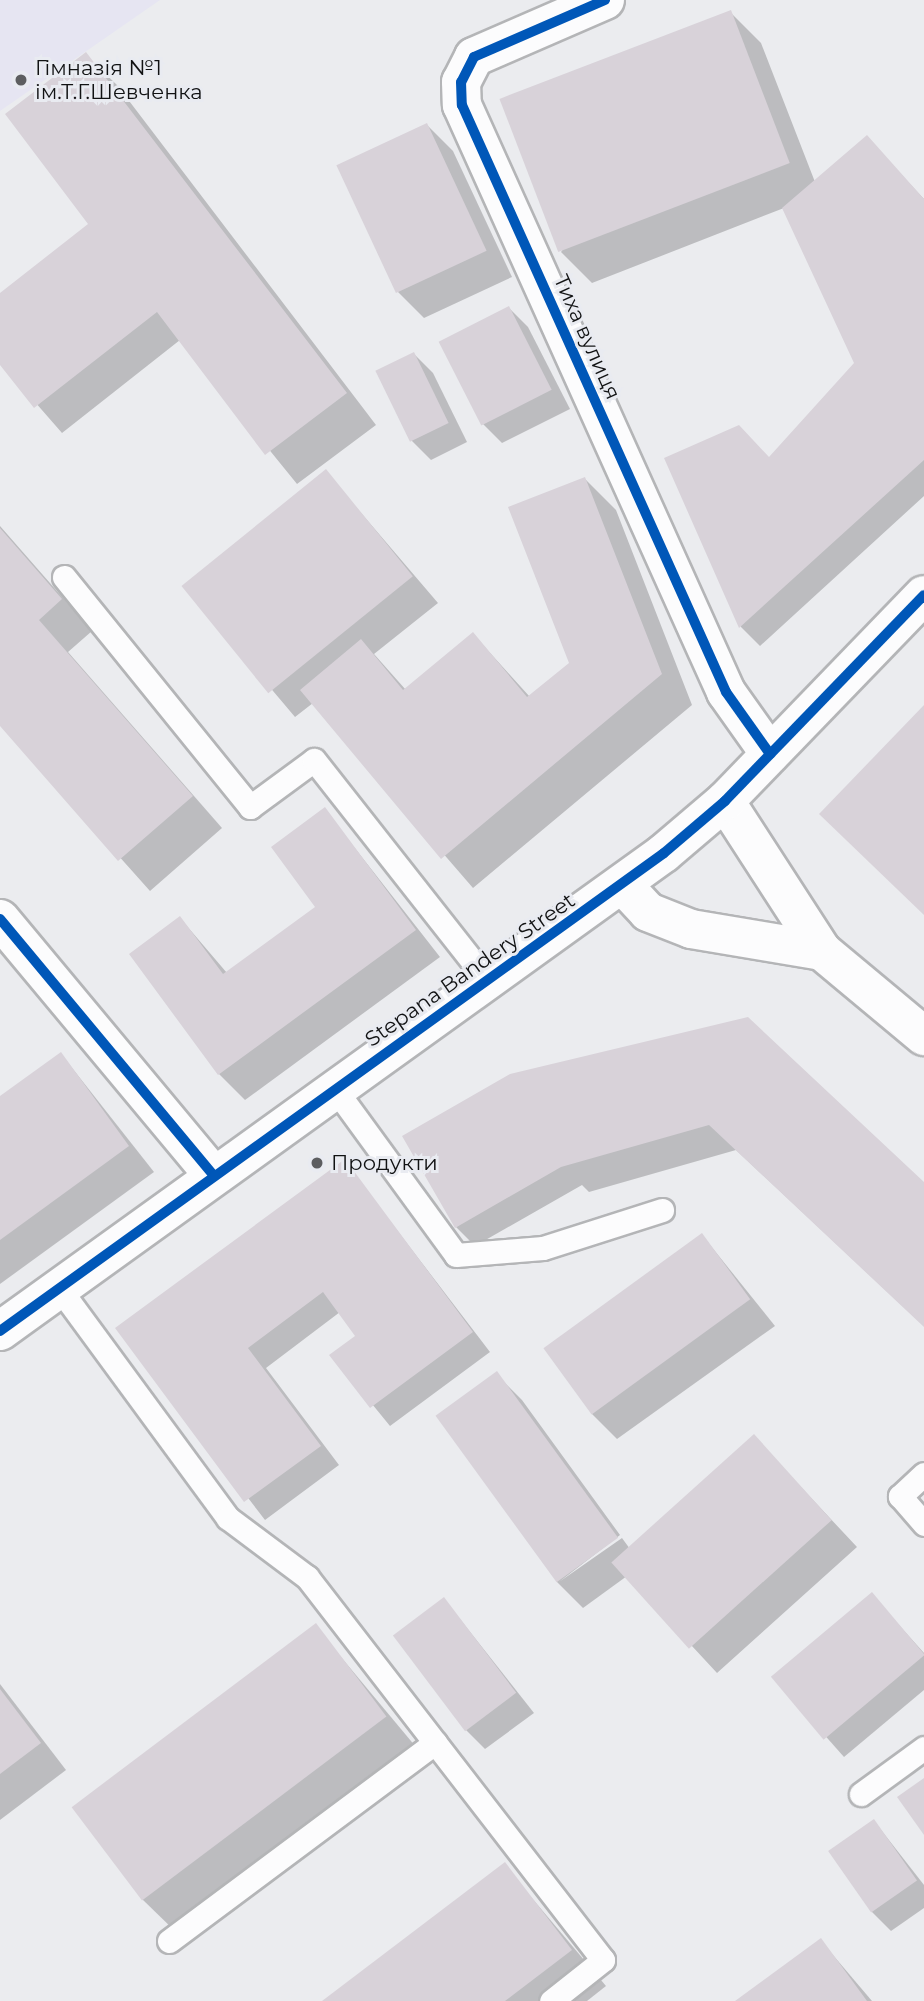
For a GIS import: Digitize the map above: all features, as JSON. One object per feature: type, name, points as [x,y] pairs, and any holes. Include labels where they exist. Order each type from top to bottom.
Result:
[{"type":"street","name":"Тиха вулиця","points":[[605,0],[474,57],[461,82],[461,106],[726,692],[770,754]]},
{"type":"street","name":"Stepana Bandery Street","points":[[0,1331],[622,884],[725,801],[924,595]]},
{"type":"street","points":[[725,801],[822,951],[924,1036]]},
{"type":"street","points":[[622,884],[648,912],[691,929],[822,951]]},
{"type":"street","points":[[0,919],[214,1176]]},
{"type":"lane","points":[[64,577],[250,807],[314,760],[488,982]]},
{"type":"lane","points":[[335,1089],[456,1255],[543,1248],[662,1210]]},
{"type":"lane","points":[[59,1288],[228,1518],[307,1577],[603,1960],[551,2001]]},
{"type":"lane","points":[[924,1474],[900,1496],[924,1524]]},
{"type":"lane","points":[[169,1941],[435,1743]]},
{"type":"lane","points":[[861,1794],[924,1748]]},
{"type":"shaded area","name":"Гімназія №1 ім.Т.Г.Шевченка","points":[[0,0],[160,0],[0,111]]},
{"type":"building","points":[[731,10],[790,163],[558,252],[499,99]]},
{"type":"building","points":[[86,52],[347,393],[265,455],[157,312],[34,408],[0,365],[0,293],[88,224],[5,114]]},
{"type":"building","points":[[427,123],[487,251],[396,293],[336,165]]},
{"type":"building","points":[[867,135],[924,199],[924,460],[739,628],[664,458],[739,425],[769,457],[854,363],[782,208]]},
{"type":"building","points":[[509,306],[552,390],[481,426],[439,342]]},
{"type":"building","points":[[414,352],[449,423],[410,442],[375,371]]},
{"type":"building","points":[[326,469],[413,576],[268,693],[181,586]]},
{"type":"building","points":[[585,477],[662,674],[441,859],[300,690],[361,639],[403,690],[473,632],[527,697],[569,663],[508,507]]},
{"type":"building","points":[[0,528],[62,599],[39,620],[193,796],[118,861],[0,726]]},
{"type":"building","points":[[924,705],[924,915],[819,814]]},
{"type":"building","points":[[325,807],[416,930],[218,1075],[129,954],[180,916],[223,974],[315,907],[271,847]]},
{"type":"building","points":[[748,1017],[924,1182],[924,1327],[709,1125],[561,1167],[455,1228],[402,1136],[510,1074]]},
{"type":"building","points":[[61,1052],[129,1146],[0,1240],[0,1096]]},
{"type":"building","points":[[345,1159],[473,1332],[370,1408],[329,1355],[355,1336],[323,1292],[248,1348],[321,1446],[244,1502],[115,1328]]},
{"type":"building","points":[[702,1233],[750,1299],[592,1415],[543,1348]]},
{"type":"building","points":[[497,1371],[618,1538],[557,1582],[436,1416]]},
{"type":"building","points":[[754,1434],[832,1520],[689,1649],[611,1562]]},
{"type":"building","points":[[872,1592],[924,1655],[824,1740],[771,1677]]},
{"type":"building","points":[[444,1597],[516,1693],[465,1731],[393,1636]]},
{"type":"building","points":[[316,1623],[386,1716],[142,1901],[72,1807]]},
{"type":"building","points":[[0,1689],[41,1743],[0,1774]]},
{"type":"building","points":[[924,1778],[924,1835],[897,1797]]},
{"type":"building","points":[[874,1819],[917,1880],[871,1913],[828,1851]]},
{"type":"building","points":[[505,1862],[572,1950],[505,2001],[322,2001]]},
{"type":"building","points":[[821,1938],[867,2001],[735,2001]]},
{"type":"cycle path","points":[[605,0],[474,57],[461,82],[462,105],[726,692],[770,754]]},
{"type":"cycle path","points":[[0,1331],[664,853],[725,801],[924,595]]},
{"type":"cycle path","points":[[0,919],[214,1176]]},
{"type":"place","name":"Гімназія №1 ім.Т.Г.Шевченка","points":[[21,80]]},
{"type":"place","name":"Продукти","points":[[317,1163]]}]
